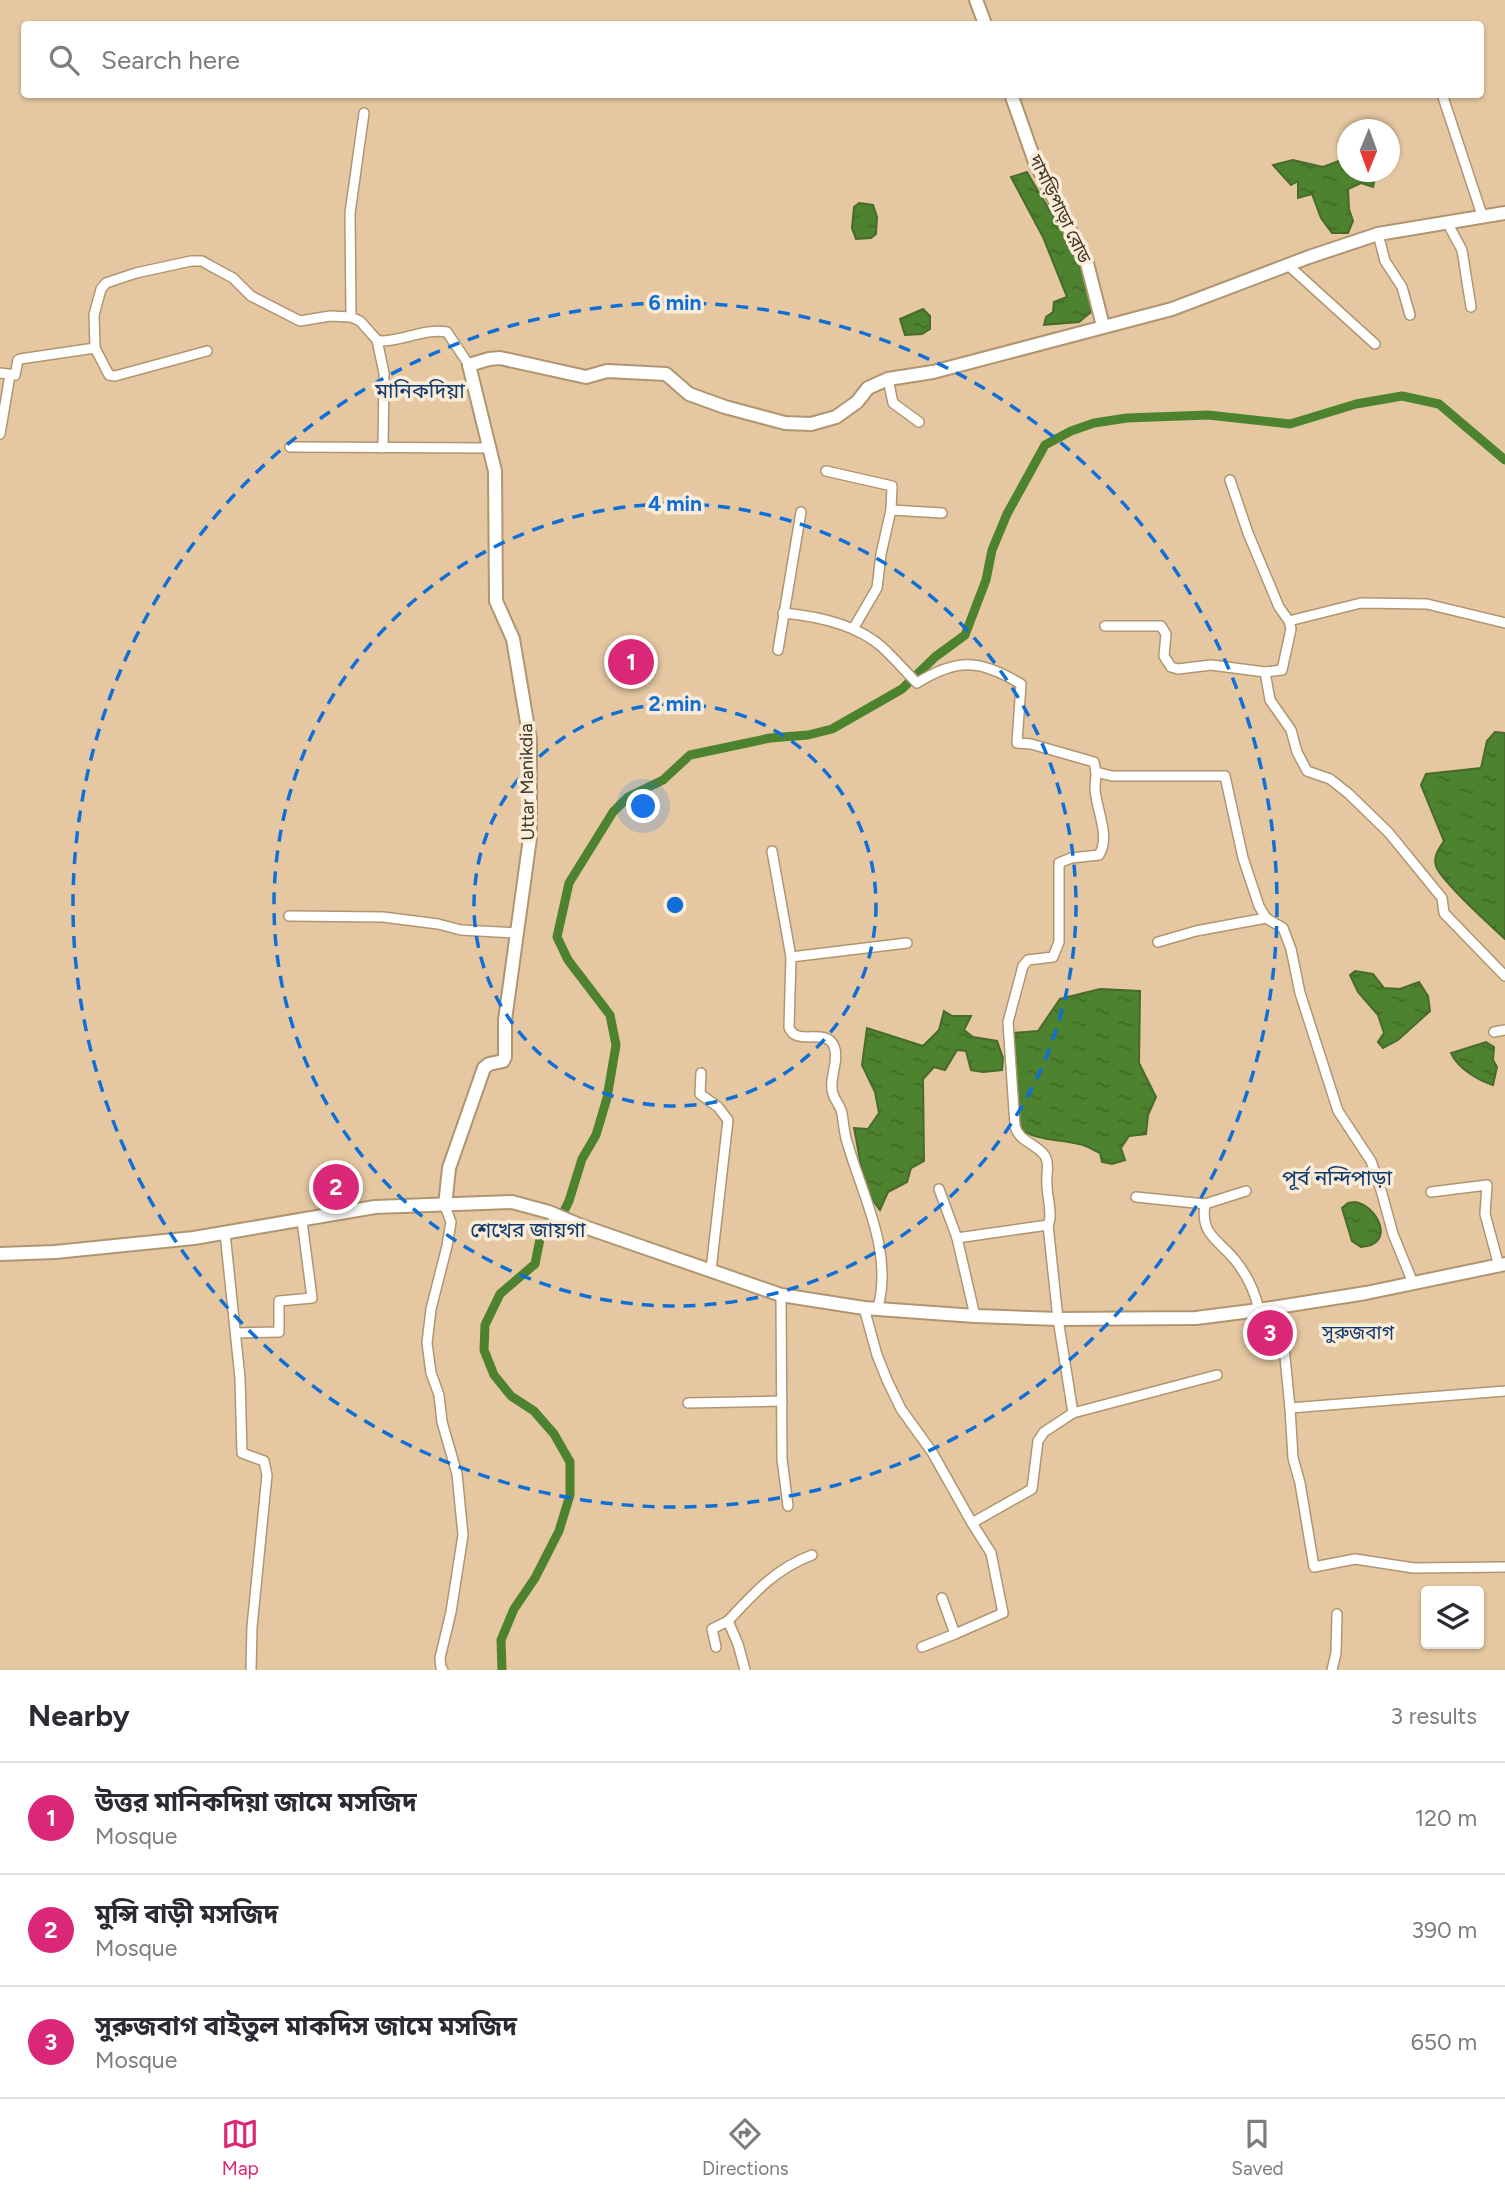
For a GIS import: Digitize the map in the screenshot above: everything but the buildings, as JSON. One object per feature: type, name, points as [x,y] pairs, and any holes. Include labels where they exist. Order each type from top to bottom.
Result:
[{"type":"main road","points":[[976,0],[984,21]]},
{"type":"main road","name":"দামড়িপাড়া রোড","points":[[1011,98],[1035,162],[1087,263],[1103,326]]},
{"type":"main road","points":[[469,365],[500,359],[586,377],[607,372],[666,374],[689,394],[785,423],[811,424],[836,417],[857,402],[867,388],[888,379],[933,372],[1172,309],[1378,234],[1505,213]]},
{"type":"main road","name":"Uttar Manikdia","points":[[444,1206],[449,1168],[484,1068],[503,1061],[505,1057],[505,1020],[530,838],[530,740],[513,639],[496,601],[496,484],[469,365]]},
{"type":"main road","points":[[0,1254],[55,1252],[225,1233],[302,1221],[344,1210],[512,1202],[549,1212],[780,1295],[864,1308],[1058,1319],[1196,1318],[1280,1307],[1502,1265]]},
{"type":"street","points":[[1442,98],[1482,215]]},
{"type":"street","points":[[351,317],[350,213],[364,113]]},
{"type":"street","points":[[1447,222],[1462,250],[1471,307]]},
{"type":"street","points":[[1378,234],[1385,261],[1402,287],[1410,315]]},
{"type":"street","points":[[207,351],[116,376],[109,374],[95,348],[94,315],[101,289],[106,283],[136,273],[202,261],[233,278],[251,296],[300,321],[330,316],[351,317],[360,321],[377,340],[384,373],[383,448]]},
{"type":"street","points":[[1289,266],[1375,344]]},
{"type":"street","points":[[377,340],[392,341],[444,331],[449,334],[469,365]]},
{"type":"street","points":[[0,434],[5,374],[15,375],[18,360],[95,348]]},
{"type":"street","points":[[888,379],[893,402],[919,422]]},
{"type":"street","points":[[290,447],[489,448]]},
{"type":"street","points":[[827,471],[892,486],[891,510],[877,588],[853,629]]},
{"type":"street","points":[[1105,626],[1161,626],[1166,634],[1164,656],[1171,667],[1178,669],[1211,665],[1265,672],[1282,670],[1291,629],[1289,621],[1279,607],[1248,533],[1230,480]]},
{"type":"street","points":[[891,510],[942,513]]},
{"type":"street","points":[[778,650],[801,512]]},
{"type":"street","points":[[1289,621],[1361,603],[1427,604],[1505,623]]},
{"type":"street","points":[[783,613],[802,615],[853,629],[880,645],[917,683],[948,668],[971,663],[1006,675],[1021,684],[1017,743],[1031,744],[1094,762],[1095,789],[1103,830],[1102,849],[1099,855],[1071,858],[1059,863],[1059,942],[1053,957],[1032,959],[1023,966],[1008,1022],[1014,1126],[1021,1138],[1045,1155],[1048,1161],[1046,1186],[1051,1213],[1048,1225],[1058,1319],[1073,1413]]},
{"type":"street","points":[[1265,672],[1270,700],[1291,730],[1297,752],[1307,771],[1330,779],[1390,833],[1442,898],[1444,913],[1505,976]]},
{"type":"street","points":[[1096,772],[1112,776],[1225,776],[1244,858],[1259,906],[1266,918],[1283,928],[1291,949],[1300,993],[1338,1111],[1371,1161],[1392,1234],[1413,1283]]},
{"type":"street","points":[[772,851],[791,957],[791,1032],[795,1036],[829,1040],[834,1044],[836,1052],[832,1091],[842,1111],[847,1145],[876,1231],[882,1279],[878,1307]]},
{"type":"street","points":[[289,916],[383,917],[438,924],[461,930],[517,933]]},
{"type":"street","points":[[1158,942],[1196,931],[1266,918]]},
{"type":"street","points":[[791,957],[907,943]]},
{"type":"street","points":[[1494,1032],[1505,1030]]},
{"type":"street","points":[[701,1073],[700,1094],[718,1107],[728,1121],[711,1270]]},
{"type":"street","points":[[1431,1192],[1487,1185],[1485,1214],[1502,1265]]},
{"type":"street","points":[[939,1189],[957,1238],[975,1316]]},
{"type":"street","points":[[1136,1197],[1205,1204],[1246,1191]]},
{"type":"street","points":[[1205,1204],[1205,1226],[1217,1243],[1236,1260],[1255,1294],[1259,1310]]},
{"type":"street","points":[[443,1670],[440,1658],[451,1612],[463,1535],[457,1474],[442,1422],[427,1343],[430,1309],[451,1222],[444,1206]]},
{"type":"street","points":[[236,1333],[279,1332],[279,1301],[313,1298],[302,1221]]},
{"type":"street","points":[[957,1238],[1048,1225]]},
{"type":"street","points":[[225,1233],[240,1378],[242,1454],[264,1461],[267,1475],[252,1627],[251,1670]]},
{"type":"street","points":[[780,1295],[782,1459],[789,1506]]},
{"type":"street","points":[[1280,1307],[1293,1458],[1300,1483],[1314,1567],[1355,1559],[1415,1568],[1505,1567]]},
{"type":"street","points":[[864,1308],[877,1355],[901,1409],[932,1452],[992,1553],[1003,1612],[922,1647]]},
{"type":"street","points":[[972,1523],[1032,1489],[1038,1441],[1044,1432],[1073,1413],[1217,1375]]},
{"type":"street","points":[[1290,1408],[1505,1391]]},
{"type":"street","points":[[688,1403],[782,1401]]},
{"type":"street","points":[[716,1647],[712,1629],[728,1621],[755,1589],[794,1562],[812,1555]]},
{"type":"street","points":[[942,1598],[955,1634]]},
{"type":"street","points":[[1332,1670],[1336,1653],[1337,1614]]},
{"type":"street","points":[[728,1621],[745,1670]]},
{"type":"water","points":[[1293,160],[1323,167],[1337,162],[1337,182],[1374,182],[1373,187],[1361,183],[1348,189],[1353,221],[1348,233],[1332,233],[1321,218],[1312,194],[1298,198],[1298,181],[1291,185],[1273,165]]},
{"type":"water","points":[[1027,172],[1066,239],[1083,276],[1091,312],[1079,322],[1044,325],[1046,317],[1053,312],[1054,302],[1067,297],[1043,237],[1011,177]]},
{"type":"water","points":[[859,203],[873,205],[877,217],[876,234],[871,238],[856,239],[852,228],[854,207]]},
{"type":"water","points":[[923,309],[930,316],[930,329],[922,334],[905,335],[900,319]]},
{"type":"water","points":[[1495,732],[1505,733],[1505,939],[1447,882],[1436,866],[1435,859],[1444,841],[1421,785],[1426,774],[1481,768],[1487,741]]},
{"type":"water","points":[[1355,971],[1373,974],[1384,988],[1400,989],[1419,982],[1428,996],[1430,1011],[1398,1040],[1383,1048],[1378,1042],[1384,1033],[1378,1015],[1358,992],[1350,975]]},
{"type":"water","points":[[1100,989],[1140,991],[1139,1063],[1156,1097],[1148,1115],[1146,1134],[1129,1136],[1121,1148],[1125,1160],[1112,1164],[1102,1162],[1100,1153],[1084,1145],[1038,1137],[1016,1126],[1013,1033],[1038,1031],[1060,999]]},
{"type":"water","points":[[944,1011],[952,1016],[971,1016],[964,1030],[973,1037],[997,1041],[1003,1058],[1002,1070],[971,1070],[966,1051],[957,1050],[945,1070],[934,1067],[923,1079],[924,1161],[911,1168],[907,1182],[888,1192],[880,1210],[865,1182],[854,1128],[868,1129],[879,1113],[875,1092],[862,1065],[867,1028],[923,1046],[939,1030]]},
{"type":"water","points":[[1486,1042],[1494,1047],[1493,1060],[1497,1067],[1493,1085],[1469,1073],[1458,1064],[1451,1053]]},
{"type":"water","points":[[1355,1202],[1370,1210],[1380,1225],[1381,1233],[1372,1245],[1361,1247],[1352,1241],[1342,1208]]},
{"type":"waterway","points":[[502,1670],[501,1640],[514,1609],[535,1578],[559,1531],[570,1495],[570,1462],[554,1434],[534,1411],[511,1396],[494,1375],[484,1350],[485,1325],[500,1294],[535,1264],[542,1229],[562,1215],[582,1159],[596,1135],[607,1098],[616,1045],[610,1015],[568,960],[557,937],[569,883],[613,812],[628,797],[663,780],[690,755],[770,738],[808,735],[832,729],[902,689],[935,657],[965,635],[986,580],[992,550],[1007,514],[1045,445],[1071,431],[1094,423],[1127,418],[1208,415],[1290,424],[1356,404],[1402,396],[1439,404],[1505,460]]},
{"type":"place","name":"উত্তর মানিকদিয়া জামে মসজিদ","points":[[631,662]]},
{"type":"place","name":"মুন্সি বাড়ী মসজিদ","points":[[336,1187]]},
{"type":"place","name":"সুরুজবাগ বাইতুল মাকদিস জামে মসজিদ","points":[[1270,1333]]},
{"type":"district","name":"মানিকদিয়া","points":[[420,391]]},
{"type":"district","name":"পূর্ব নন্দিপাড়া","points":[[1337,1178]]},
{"type":"district","name":"শেখের জায়গা","points":[[528,1230]]},
{"type":"district","name":"সুরুজবাগ","points":[[1358,1332]]}]
